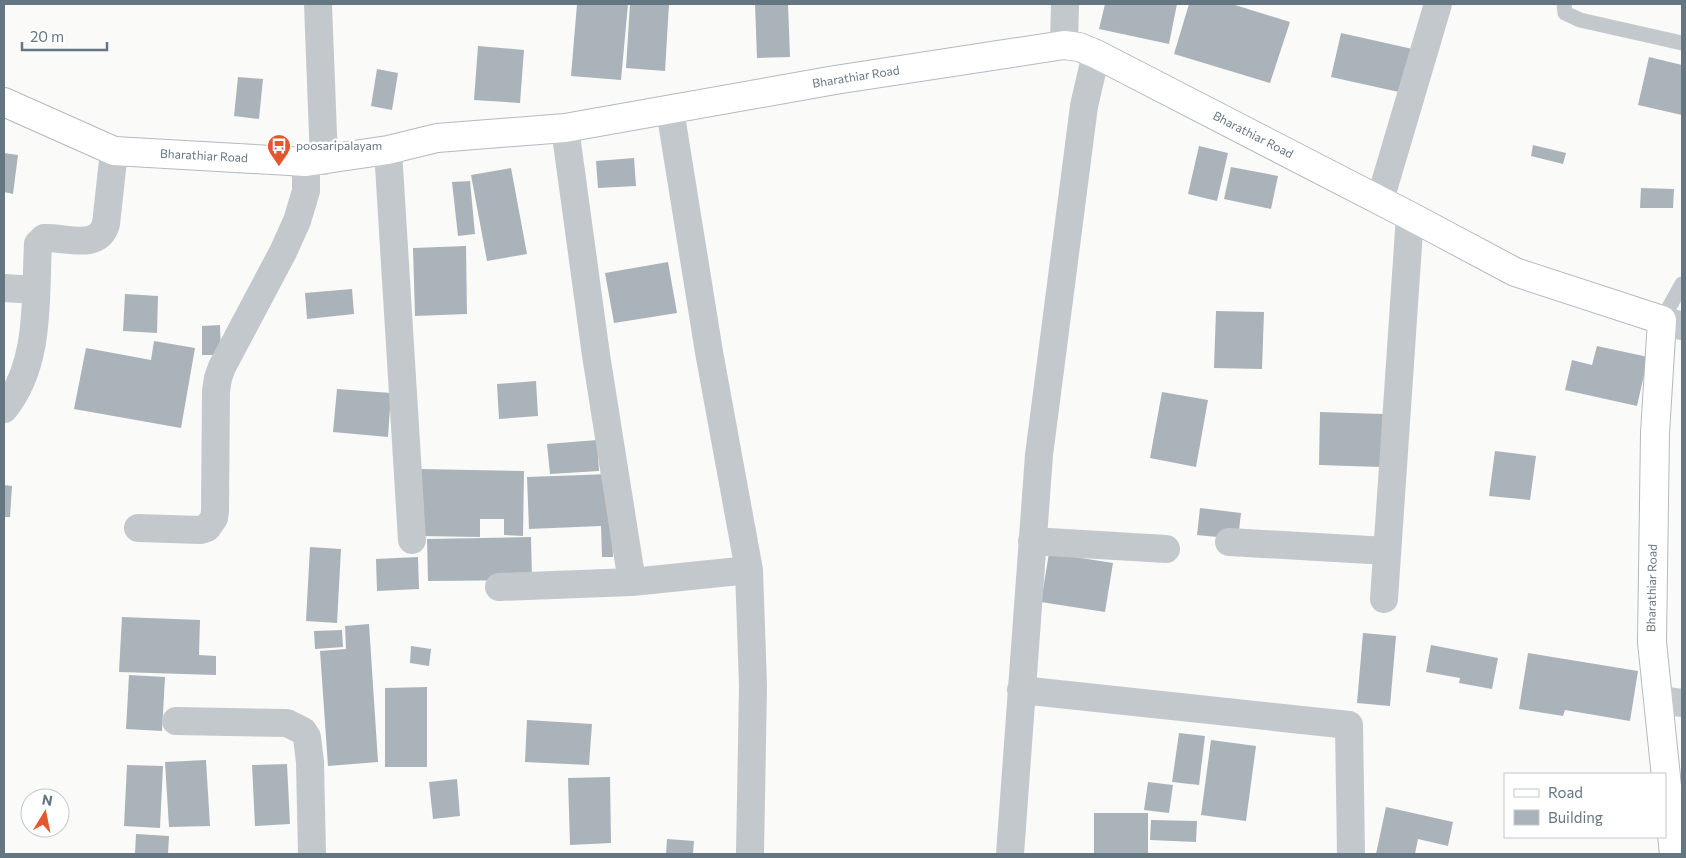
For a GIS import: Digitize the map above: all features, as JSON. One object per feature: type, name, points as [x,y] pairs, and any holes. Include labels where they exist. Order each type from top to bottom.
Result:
[{"type":"main road","name":"Bharathiar Road","points":[[4,102],[114,151],[315,161],[388,150],[438,138],[565,128],[835,80],[1064,45],[1079,46],[1380,200],[1515,272],[1672,323],[1655,432],[1652,642],[1670,702],[1674,854]]},
{"type":"street","points":[[138,528],[201,530],[207,528],[214,518],[216,391],[218,378],[238,334],[283,252],[297,221],[315,161],[318,4]]},
{"type":"street","points":[[1064,45],[1065,4]]},
{"type":"street","points":[[1380,200],[1438,4]]},
{"type":"street","points":[[1010,854],[1039,454],[1084,106],[1096,54]]},
{"type":"street","points":[[670,110],[709,352],[749,570],[753,685],[750,854]]},
{"type":"street","points":[[565,128],[596,355],[632,582]]},
{"type":"street","points":[[388,150],[412,540]]},
{"type":"street","points":[[4,409],[19,386],[29,357],[34,329],[39,242],[48,238],[96,239],[101,235],[105,228],[114,151]]},
{"type":"street","points":[[1384,599],[1410,216]]},
{"type":"street","points":[[4,288],[35,290]]},
{"type":"street","points":[[1032,541],[1166,549]]},
{"type":"street","points":[[1229,542],[1387,551]]},
{"type":"street","points":[[498,587],[632,582],[749,570]]},
{"type":"street","points":[[1021,690],[1349,725],[1351,854]]},
{"type":"street","points":[[176,721],[287,723],[303,731],[307,737],[310,762],[312,854]]},
{"type":"lane","points":[[1564,4],[1565,13],[1580,20],[1682,44]]},
{"type":"lane","points":[[1672,323],[1682,284]]},
{"type":"building","points":[[577,4],[628,4],[621,80],[571,76]]},
{"type":"building","points":[[630,4],[669,4],[665,71],[626,68]]},
{"type":"building","points":[[755,4],[788,4],[790,57],[757,58]]},
{"type":"building","points":[[1105,4],[1177,4],[1169,44],[1099,29]]},
{"type":"building","points":[[1189,4],[1232,4],[1290,22],[1270,83],[1174,54]]},
{"type":"building","points":[[1341,33],[1417,50],[1408,94],[1331,77]]},
{"type":"building","points":[[478,46],[524,50],[520,103],[474,100]]},
{"type":"building","points":[[1649,57],[1682,65],[1682,115],[1638,105]]},
{"type":"building","points":[[377,69],[398,73],[392,110],[371,106]]},
{"type":"building","points":[[238,77],[263,79],[259,119],[234,116]]},
{"type":"building","points":[[1533,145],[1566,153],[1563,164],[1531,156]]},
{"type":"building","points":[[1199,146],[1228,153],[1217,201],[1188,194]]},
{"type":"building","points":[[4,153],[18,155],[13,194],[4,192]]},
{"type":"building","points":[[634,158],[636,186],[598,188],[596,161]]},
{"type":"building","points":[[1231,167],[1278,176],[1271,209],[1224,199]]},
{"type":"building","points":[[511,168],[527,254],[487,261],[471,175]]},
{"type":"building","points":[[470,181],[475,234],[458,236],[452,182]]},
{"type":"building","points":[[1641,188],[1674,189],[1673,208],[1640,208]]},
{"type":"building","points":[[466,246],[467,314],[415,316],[413,248]]},
{"type":"building","points":[[668,262],[677,313],[614,323],[605,273]]},
{"type":"building","points":[[352,289],[354,314],[307,319],[305,293]]},
{"type":"building","points":[[125,294],[158,296],[157,333],[123,331]]},
{"type":"building","points":[[1216,311],[1264,312],[1262,369],[1214,368]]},
{"type":"building","points":[[220,325],[221,355],[202,355],[202,326]]},
{"type":"building","points":[[154,341],[195,348],[181,428],[74,409],[86,348],[151,360]]},
{"type":"building","points":[[1597,346],[1648,357],[1637,406],[1565,390],[1572,360],[1592,365]]},
{"type":"building","points":[[536,381],[538,416],[499,419],[497,384]]},
{"type":"building","points":[[337,389],[391,393],[388,437],[333,432]]},
{"type":"building","points":[[1162,392],[1208,400],[1196,467],[1150,458]]},
{"type":"building","points":[[1320,412],[1383,414],[1381,467],[1319,465]]},
{"type":"building","points":[[597,440],[599,471],[550,474],[547,444]]},
{"type":"building","points":[[1495,451],[1536,456],[1530,500],[1489,496]]},
{"type":"building","points":[[420,469],[524,471],[523,536],[504,535],[504,519],[480,519],[480,537],[419,536]]},
{"type":"building","points":[[610,474],[613,557],[602,557],[601,526],[529,529],[527,477]]},
{"type":"building","points":[[4,485],[12,486],[10,517],[4,517]]},
{"type":"building","points":[[1200,508],[1241,513],[1238,539],[1197,535]]},
{"type":"building","points":[[531,537],[532,580],[428,581],[427,539]]},
{"type":"building","points":[[310,547],[341,549],[337,623],[306,621]]},
{"type":"building","points":[[1049,553],[1113,563],[1105,612],[1041,602]]},
{"type":"building","points":[[418,557],[419,589],[377,591],[376,559]]},
{"type":"building","points":[[122,617],[200,620],[199,655],[216,656],[216,675],[119,672]]},
{"type":"building","points":[[369,624],[378,762],[328,766],[320,651],[346,649],[345,626]]},
{"type":"building","points":[[342,630],[343,647],[315,649],[314,631]]},
{"type":"building","points":[[1363,633],[1396,636],[1390,706],[1357,703]]},
{"type":"building","points":[[1431,645],[1498,658],[1492,689],[1459,683],[1460,678],[1426,672]]},
{"type":"building","points":[[411,646],[431,649],[429,666],[410,663]]},
{"type":"building","points":[[1528,653],[1638,671],[1630,721],[1565,710],[1563,716],[1519,709]]},
{"type":"building","points":[[129,675],[165,677],[162,731],[126,729]]},
{"type":"building","points":[[427,687],[427,767],[385,767],[385,688]]},
{"type":"building","points":[[527,720],[592,724],[589,765],[525,762]]},
{"type":"building","points":[[1179,733],[1205,736],[1199,785],[1172,782]]},
{"type":"building","points":[[1211,740],[1256,746],[1246,821],[1201,815]]},
{"type":"building","points":[[206,760],[210,826],[169,827],[165,762]]},
{"type":"building","points":[[287,764],[290,824],[255,826],[252,765]]},
{"type":"building","points":[[127,765],[163,766],[160,828],[124,826]]},
{"type":"building","points":[[610,777],[611,843],[570,845],[568,778]]},
{"type":"building","points":[[457,779],[460,816],[433,819],[429,782]]},
{"type":"building","points":[[1148,782],[1173,785],[1169,813],[1144,810]]},
{"type":"building","points":[[1386,807],[1453,822],[1448,846],[1418,839],[1415,854],[1376,854]]},
{"type":"building","points":[[1094,813],[1148,813],[1148,854],[1094,854]]},
{"type":"building","points":[[1151,820],[1197,821],[1196,842],[1150,840]]},
{"type":"building","points":[[136,834],[169,836],[168,854],[135,854]]},
{"type":"building","points":[[667,839],[694,841],[693,854],[666,854]]},
{"type":"place","name":"poosaripalayam","points":[[279,167]]}]
